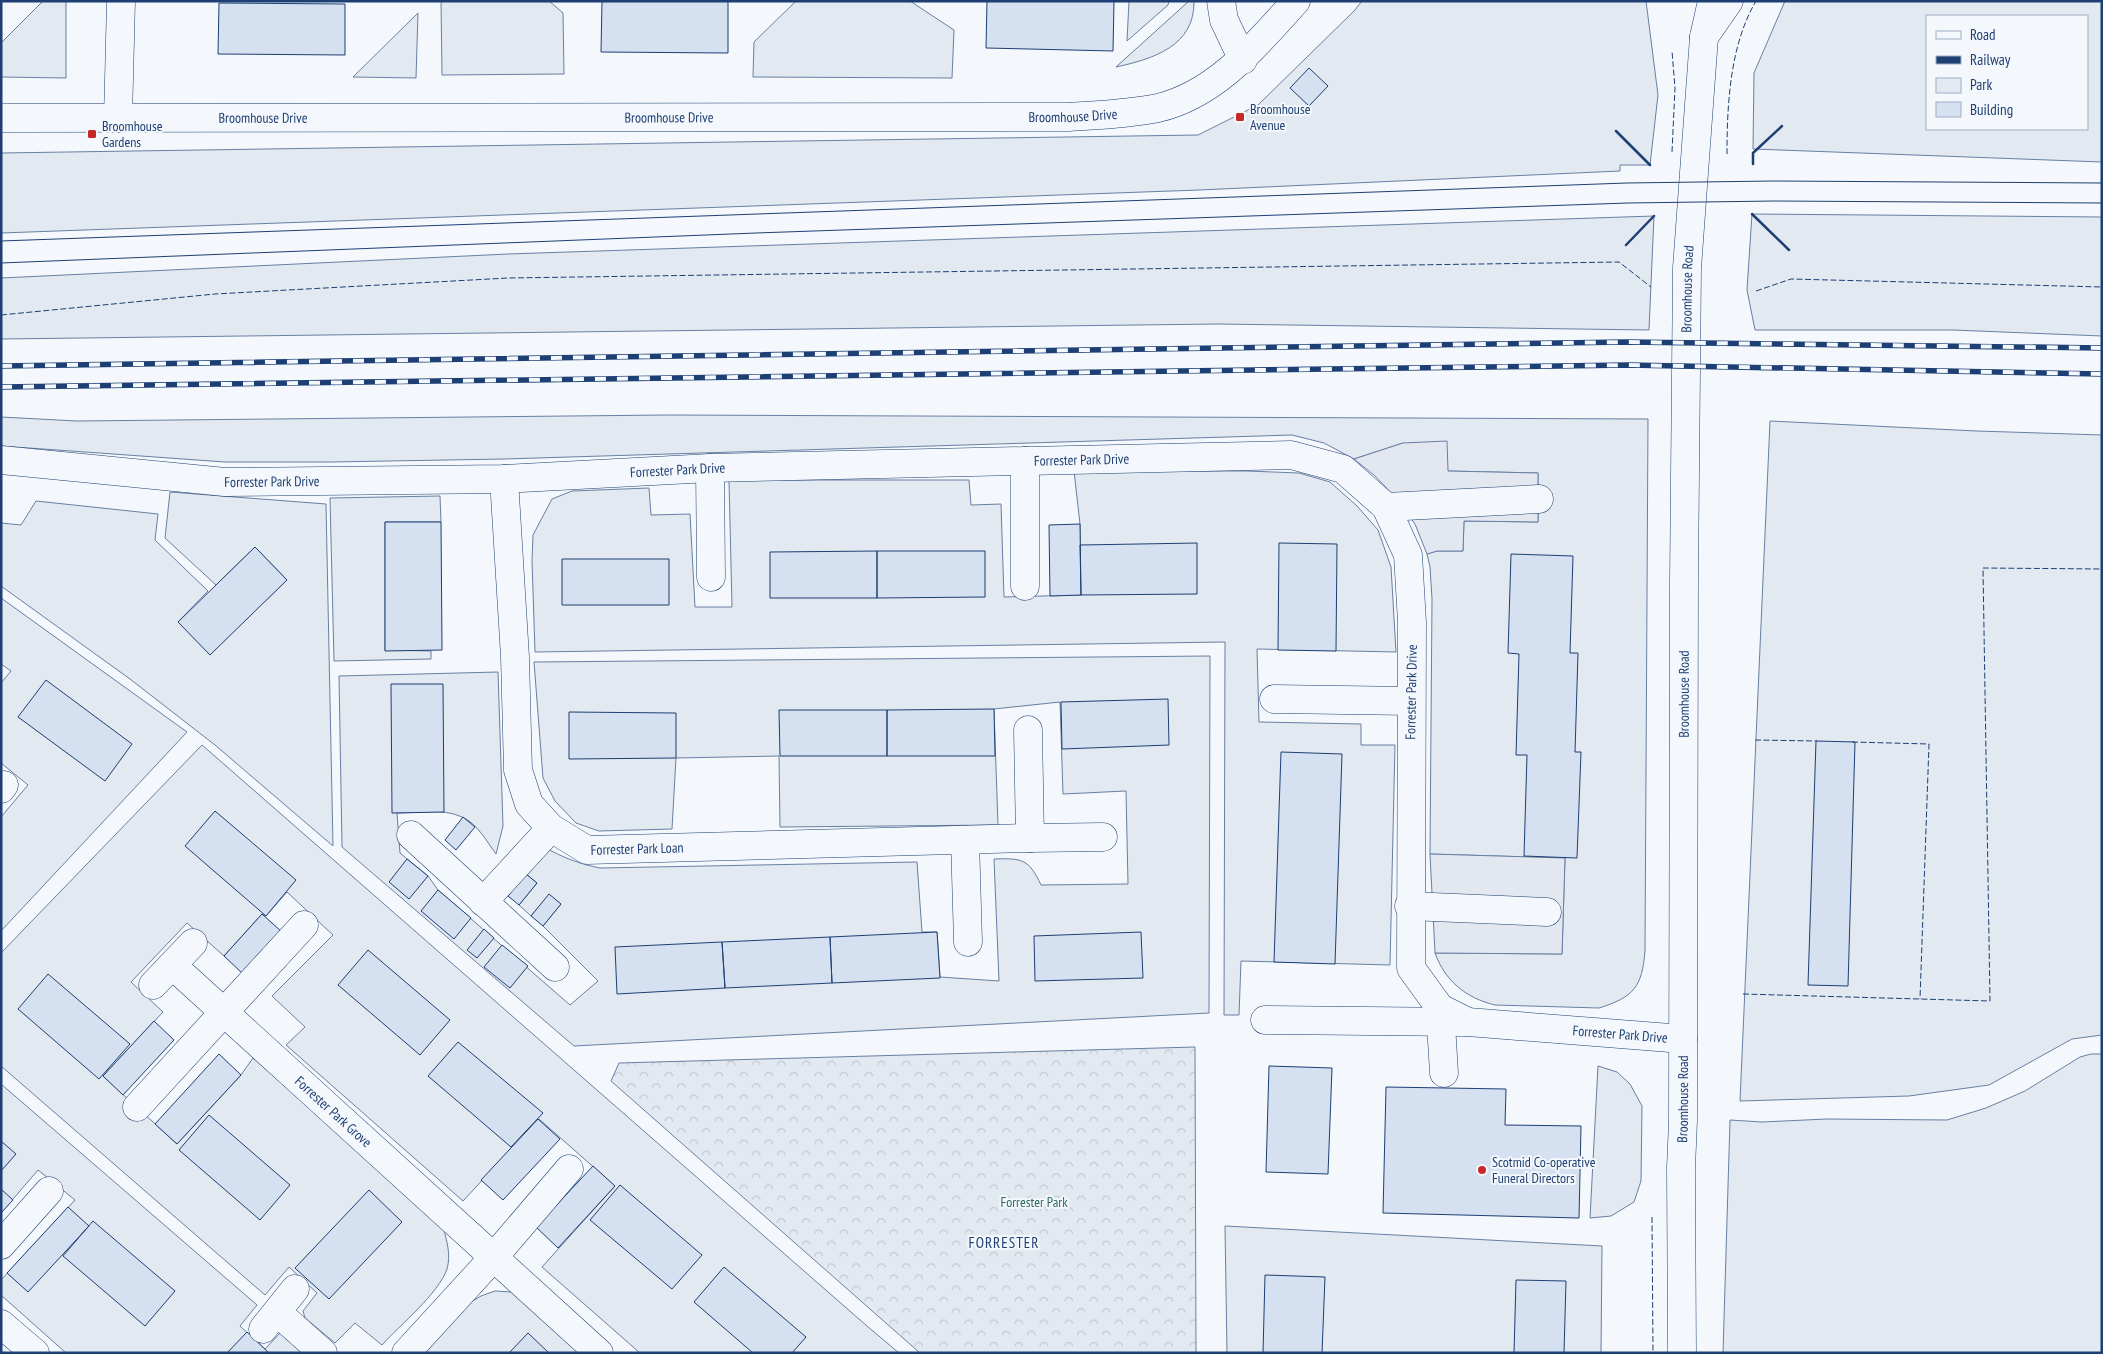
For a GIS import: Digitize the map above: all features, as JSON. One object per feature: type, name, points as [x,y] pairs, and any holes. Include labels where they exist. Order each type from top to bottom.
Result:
[{"type":"street","points":[[118,118],[121,1]]},
{"type":"street","points":[[1221,1],[1224,20],[1243,60]]},
{"type":"street","points":[[1702,1],[1704,38]]},
{"type":"street","points":[[1704,38],[1712,1]]},
{"type":"street","points":[[1704,38],[1729,1]]},
{"type":"street","name":"Broomhouse Drive","points":[[1,118],[1069,117],[1120,113],[1159,107],[1192,95],[1218,79],[1243,60],[1290,4]]},
{"type":"street","name":"Broomhouse Road","points":[[1682,1353],[1681,1168],[1687,268],[1704,38]]},
{"type":"street","name":"Forrester Park Drive","points":[[1,460],[225,482],[504,479],[710,468],[1291,454],[1343,469],[1386,507],[1408,555],[1412,622],[1410,968],[1441,1015],[1468,1022],[1683,1039]]},
{"type":"street","points":[[1025,461],[1025,586]]},
{"type":"street","points":[[710,468],[711,577]]},
{"type":"street","name":"Forrester Park Loan","points":[[504,479],[515,657],[518,770],[529,804],[551,828],[587,850],[1102,837]]},
{"type":"street","points":[[1386,507],[1538,500]]},
{"type":"street","points":[[1274,699],[1411,701]]},
{"type":"street","points":[[1028,730],[1030,838]]},
{"type":"street","points":[[484,902],[551,828]]},
{"type":"street","points":[[411,835],[555,967]]},
{"type":"street","points":[[965,840],[968,942]]},
{"type":"street","points":[[1409,906],[1547,912]]},
{"type":"street","points":[[137,1107],[304,925]]},
{"type":"street","points":[[153,985],[193,943]]},
{"type":"street","name":"Forrester Park Grove","points":[[172,965],[599,1353]]},
{"type":"street","points":[[1265,1020],[1441,1015],[1444,1073]]},
{"type":"street","points":[[406,1353],[493,1258],[568,1169]]},
{"type":"street","points":[[1,1245],[50,1190]]},
{"type":"street","points":[[295,1289],[270,1320],[323,1353]]},
{"type":"street","points":[[1,1324],[34,1353]]},
{"type":"green space","points":[[43,1],[66,1],[66,78],[1,77],[1,43]]},
{"type":"green space","points":[[441,1],[549,1],[563,13],[564,74],[442,75]]},
{"type":"green space","points":[[796,1],[910,1],[954,30],[952,78],[753,77],[754,42]]},
{"type":"green space","points":[[1129,1],[1169,1],[1168,5],[1127,41]]},
{"type":"green space","points":[[1189,1],[1194,1],[1192,16],[1180,40],[1169,48],[1144,60],[1116,67]]},
{"type":"green space","points":[[1362,1],[1646,1],[1658,95],[1650,165],[1620,165],[1620,171],[1199,190],[1,233],[1,153],[1198,135],[1258,105]]},
{"type":"green space","points":[[1785,1],[2102,1],[2102,162],[1753,149],[1754,73]]},
{"type":"green space","points":[[418,13],[416,78],[353,77]]},
{"type":"green space","points":[[1752,214],[2102,217],[2102,336],[1953,330],[1755,330],[1747,290]]},
{"type":"green space","points":[[1654,216],[1649,330],[1218,324],[1,339],[1,278],[508,254]]},
{"type":"green space","points":[[667,415],[1648,419],[1645,951],[1641,974],[1634,989],[1621,1000],[1599,1008],[1495,1005],[1475,998],[1458,987],[1445,972],[1435,953],[1562,954],[1565,858],[1430,854],[1432,599],[1430,567],[1427,554],[1437,551],[1463,551],[1464,521],[1538,522],[1538,473],[1448,471],[1403,443],[1354,459],[1324,443],[1292,435],[504,459],[330,462],[225,462],[1,446],[1,417],[77,421]]},
{"type":"green space","points":[[1770,421],[2102,435],[2102,1035],[2072,1039],[1989,1085],[1909,1096],[1740,1101]]},
{"type":"green space","points":[[1074,471],[1247,471],[1299,473],[1330,482],[1357,506],[1378,530],[1391,567],[1396,652],[1257,649],[1259,722],[1361,724],[1361,745],[1395,745],[1390,965],[1241,961],[1239,1015],[1224,1015],[1225,642],[535,652],[533,535],[552,499],[572,491],[649,488],[651,515],[690,514],[695,607],[732,607],[729,480],[969,480],[971,505],[1001,504],[1004,597],[1081,595],[1080,524]]},
{"type":"green space","points":[[170,492],[326,504],[333,846],[215,745],[130,679],[1,586],[1,523],[21,525],[36,501],[158,514],[155,540],[208,591],[178,622],[210,654],[287,580],[255,547],[216,585],[165,538]]},
{"type":"green space","points":[[440,496],[441,522],[385,522],[385,650],[431,651],[431,659],[334,661],[330,498]]},
{"type":"green space","points":[[1,598],[187,732],[1,931],[1,817],[28,785],[1,763],[1,683],[11,671],[1,664]]},
{"type":"green space","points":[[1210,656],[1209,1013],[574,1046],[342,847],[339,676],[498,672],[503,826],[496,854],[481,833],[467,820],[455,814],[430,812],[397,813],[400,853],[428,876],[438,890],[570,1005],[598,981],[543,926],[561,904],[549,895],[531,916],[519,905],[537,883],[526,874],[544,847],[571,860],[600,868],[917,862],[922,932],[937,932],[940,977],[999,981],[994,859],[1011,859],[1024,862],[1033,870],[1041,885],[1128,884],[1126,791],[1063,794],[1060,702],[994,709],[998,825],[780,827],[779,756],[676,758],[672,829],[599,831],[576,823],[555,801],[543,778],[534,662]]},
{"type":"green space","points":[[202,745],[899,1353],[640,1353],[542,1267],[615,1186],[539,1119],[463,1201],[286,1045],[305,1027],[272,996],[333,935],[287,892],[266,916],[262,914],[224,956],[187,923],[131,982],[163,1012],[103,1076],[177,1144],[241,1075],[253,1058],[443,1227],[449,1258],[443,1278],[418,1309],[382,1345],[355,1323],[335,1343],[305,1318],[303,1311],[317,1293],[289,1267],[265,1295],[1,1066],[1,953]]},
{"type":"green space","name":"Forrester Park","points":[[1195,1047],[1196,1353],[920,1353],[611,1081],[619,1063]]},
{"type":"green space","points":[[2102,1054],[2102,1353],[1723,1353],[1730,1120],[1762,1122],[1827,1119],[1947,1120],[1986,1108],[2025,1091],[2080,1057]]},
{"type":"green space","points":[[1598,1066],[1617,1072],[1630,1084],[1642,1106],[1641,1181],[1634,1202],[1611,1216],[1590,1218]]},
{"type":"green space","points":[[1,1084],[257,1305],[240,1326],[265,1349],[284,1329],[309,1353],[66,1353],[1,1295],[1,1280],[75,1200],[38,1170],[1,1213]]},
{"type":"green space","points":[[1225,1226],[1602,1246],[1601,1353],[1227,1353]]},
{"type":"green space","points":[[495,1291],[512,1292],[587,1353],[423,1353],[466,1305],[481,1296]]},
{"type":"shaded area","points":[[1447,441],[1448,471],[1538,473],[1538,522],[1464,521],[1463,551],[1437,551],[1427,554],[1415,524],[1397,499],[1375,476],[1354,459],[1403,443]]},
{"type":"shaded area","points":[[1430,854],[1565,858],[1562,954],[1435,953]]},
{"type":"building","points":[[602,1],[728,1],[728,53],[601,52]]},
{"type":"building","points":[[987,1],[1114,1],[1113,51],[986,48]]},
{"type":"building","points":[[219,3],[345,4],[345,55],[218,54]]},
{"type":"building","points":[[1309,68],[1328,86],[1309,106],[1290,88]]},
{"type":"building","points":[[385,522],[441,522],[442,650],[385,651]]},
{"type":"building","points":[[1080,524],[1081,595],[1050,596],[1049,525]]},
{"type":"building","points":[[1197,543],[1197,594],[1081,595],[1080,545]]},
{"type":"building","points":[[1279,543],[1337,544],[1336,651],[1278,650]]},
{"type":"building","points":[[255,547],[287,580],[210,655],[178,622]]},
{"type":"building","points":[[877,551],[985,551],[985,597],[877,598]]},
{"type":"building","points":[[877,551],[877,598],[770,598],[770,552]]},
{"type":"building","points":[[1511,554],[1573,556],[1570,653],[1578,653],[1575,752],[1581,752],[1577,858],[1524,856],[1527,755],[1516,755],[1519,654],[1508,653]]},
{"type":"building","points":[[562,559],[669,559],[669,605],[562,605]]},
{"type":"building","points":[[46,680],[132,744],[105,781],[18,717]]},
{"type":"building","points":[[391,684],[443,684],[444,812],[392,813]]},
{"type":"building","points":[[1168,699],[1169,745],[1062,749],[1061,702]]},
{"type":"building","points":[[994,709],[995,756],[887,756],[887,710]]},
{"type":"building","points":[[779,710],[887,710],[887,756],[780,756]]},
{"type":"building","points":[[569,712],[676,713],[676,758],[569,759]]},
{"type":"building","points":[[1816,741],[1855,742],[1848,986],[1808,985]]},
{"type":"building","points":[[1281,752],[1342,754],[1335,964],[1274,962]]},
{"type":"building","points":[[215,811],[296,880],[266,916],[185,846]]},
{"type":"building","points":[[463,817],[475,827],[456,850],[445,840]]},
{"type":"building","points":[[407,859],[428,876],[409,899],[389,882]]},
{"type":"building","points":[[526,874],[537,883],[519,905],[508,896]]},
{"type":"building","points":[[438,890],[471,918],[454,939],[421,911]]},
{"type":"building","points":[[549,894],[561,904],[543,926],[531,916]]},
{"type":"building","points":[[262,914],[282,932],[243,974],[224,956]]},
{"type":"building","points":[[484,929],[494,938],[477,958],[467,950]]},
{"type":"building","points":[[937,932],[940,978],[832,983],[830,937]]},
{"type":"building","points":[[1141,932],[1143,978],[1035,981],[1034,936]]},
{"type":"building","points":[[830,937],[832,983],[725,988],[722,942]]},
{"type":"building","points":[[722,942],[725,988],[617,994],[615,947]]},
{"type":"building","points":[[502,945],[528,966],[510,988],[484,967]]},
{"type":"building","points":[[368,950],[450,1020],[420,1055],[338,985]]},
{"type":"building","points":[[48,974],[130,1044],[99,1079],[18,1009]]},
{"type":"building","points":[[154,1021],[174,1040],[123,1095],[103,1076]]},
{"type":"building","points":[[458,1042],[543,1113],[511,1147],[428,1076]]},
{"type":"building","points":[[219,1054],[241,1075],[177,1144],[155,1124]]},
{"type":"building","points":[[1269,1066],[1332,1068],[1328,1174],[1266,1172]]},
{"type":"building","name":"Scotmid Co-operative Funeral Directors","points":[[1386,1087],[1506,1089],[1505,1125],[1581,1126],[1579,1218],[1383,1213]]},
{"type":"building","points":[[209,1115],[290,1185],[260,1220],[179,1150]]},
{"type":"building","points":[[538,1119],[560,1139],[503,1200],[481,1180]]},
{"type":"building","points":[[1,1141],[16,1154],[1,1171]]},
{"type":"building","points":[[593,1166],[615,1186],[558,1248],[536,1227]]},
{"type":"building","points":[[620,1185],[702,1255],[672,1289],[590,1220]]},
{"type":"building","points":[[1,1189],[13,1200],[1,1213]]},
{"type":"building","points":[[369,1190],[402,1222],[329,1299],[295,1268]]},
{"type":"building","points":[[68,1207],[89,1226],[28,1292],[7,1273]]},
{"type":"building","points":[[93,1221],[175,1291],[145,1326],[63,1256]]},
{"type":"building","points":[[724,1267],[806,1337],[792,1353],[753,1353],[694,1302]]},
{"type":"building","points":[[1265,1275],[1325,1277],[1322,1353],[1263,1353]]},
{"type":"building","points":[[1516,1280],[1566,1281],[1564,1353],[1514,1353]]},
{"type":"building","points":[[247,1332],[269,1353],[227,1353]]},
{"type":"building","points":[[528,1333],[549,1353],[509,1353]]},
{"type":"tram line","points":[[1,241],[1627,183],[1773,181],[2102,183]]},
{"type":"tram line","points":[[1,263],[756,233],[1628,203],[1774,201],[2102,203]]},
{"type":"railway","points":[[1,366],[1627,342],[2102,348]]},
{"type":"railway","points":[[1,387],[1628,365],[2102,374]]},
{"type":"fence","points":[[1727,154],[1729,95],[1735,56],[1740,36],[1756,1]]},
{"type":"fence","points":[[1672,51],[1675,88],[1672,152]]},
{"type":"fence","points":[[1,315],[215,294],[508,278],[1619,262],[1651,287]]},
{"type":"fence","points":[[1756,291],[1791,279],[2102,287]]},
{"type":"fence","points":[[1743,994],[1990,1001],[1983,568],[2102,569]]},
{"type":"fence","points":[[1755,740],[1817,741]]},
{"type":"fence","points":[[1852,742],[1929,744],[1920,999]]},
{"type":"fence","points":[[1652,1217],[1653,1353]]},
{"type":"wall","points":[[1753,164],[1753,153],[1782,126]]},
{"type":"wall","points":[[1616,131],[1650,165]]},
{"type":"wall","points":[[1752,214],[1789,250]]},
{"type":"wall","points":[[1626,245],[1654,216]]},
{"type":"place","name":"Broomhouse Avenue","points":[[1240,117]]},
{"type":"place","name":"Broomhouse Gardens","points":[[92,134]]},
{"type":"place","name":"Scotmid Co-operative Funeral Directors","points":[[1482,1170]]},
{"type":"district","name":"FORRESTER","points":[[1004,1242]]}]
